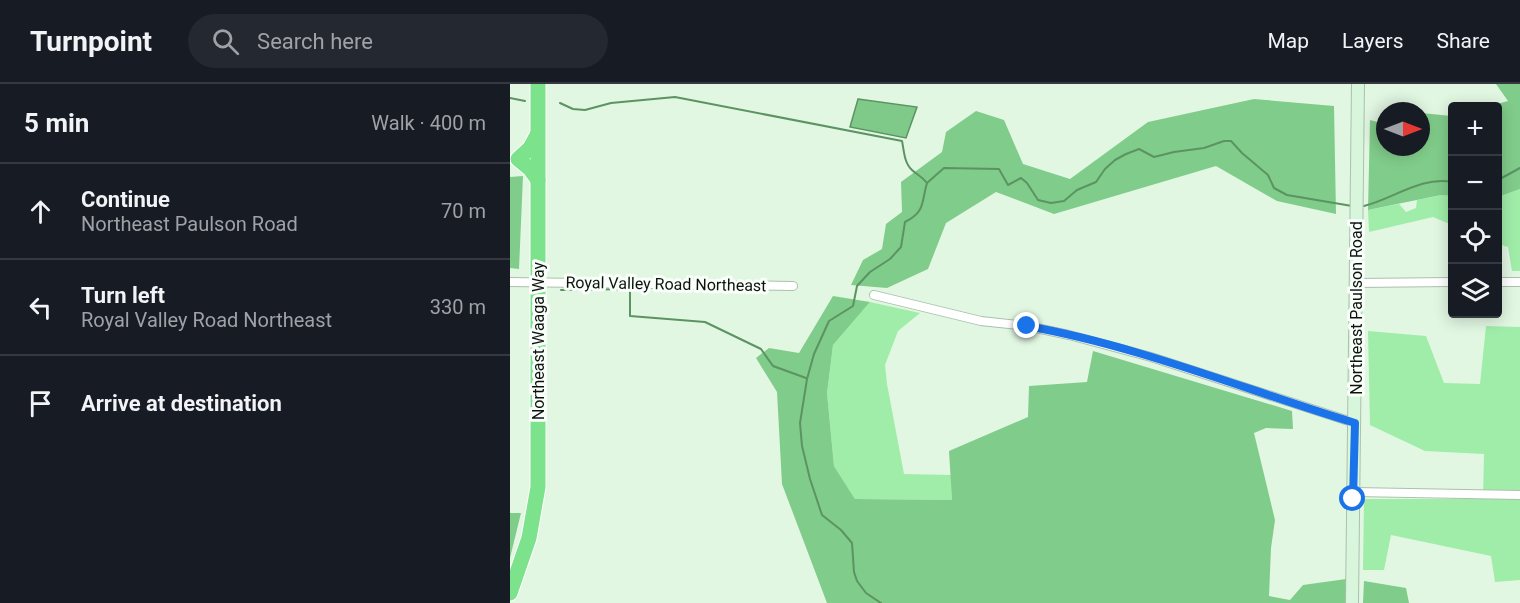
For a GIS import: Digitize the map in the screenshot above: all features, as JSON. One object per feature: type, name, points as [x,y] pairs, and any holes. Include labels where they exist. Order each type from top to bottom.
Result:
[{"type":"highway","name":"Northeast Waaga Way","points":[[510,593],[529,538],[538,487],[538,84]]},
{"type":"highway","points":[[538,131],[530,148],[514,159],[530,168],[538,180]]},
{"type":"street","name":"Northeast Paulson Road","points":[[1352,603],[1358,84]]},
{"type":"street","name":"Royal Valley Road Northeast","points":[[510,282],[794,286]]},
{"type":"street","points":[[1356,283],[1448,282]]},
{"type":"street","points":[[1502,282],[1520,282]]},
{"type":"street","points":[[874,295],[981,321],[1069,334],[1151,357],[1355,423]]},
{"type":"street","points":[[1354,492],[1520,495]]},
{"type":"shaded area","points":[[1496,84],[1520,84],[1520,189],[1502,196],[1502,103],[1508,101]]},
{"type":"shaded area","points":[[858,99],[917,107],[906,138],[850,127]]},
{"type":"shaded area","points":[[1254,99],[1334,106],[1336,214],[1277,201],[1216,166],[1054,214],[996,192],[946,223],[928,269],[887,288],[851,285],[863,260],[882,249],[886,224],[902,212],[901,182],[942,152],[946,132],[976,111],[1004,120],[1023,164],[1070,179],[1148,122]]},
{"type":"shaded area","points":[[1430,114],[1448,116],[1448,196],[1441,195],[1368,210],[1370,120],[1376,122],[1376,156],[1430,156]]},
{"type":"shaded area","points":[[523,176],[519,269],[510,268],[510,177]]},
{"type":"shaded area","points":[[1520,189],[1520,271],[1512,271],[1508,247],[1502,245],[1502,196]]},
{"type":"shaded area","points":[[1448,196],[1448,223],[1433,217],[1369,232],[1368,210],[1399,204],[1406,212],[1416,208],[1417,200]]},
{"type":"shaded area","points":[[833,296],[870,302],[833,345],[827,393],[834,466],[855,499],[952,500],[949,451],[1028,417],[1029,386],[1087,382],[1093,351],[1292,411],[1293,429],[1266,428],[1254,433],[1275,520],[1269,596],[1290,600],[1303,585],[1346,579],[1346,603],[827,603],[782,484],[777,392],[756,358],[769,348],[799,353]]},
{"type":"shaded area","points":[[870,302],[920,313],[898,331],[885,365],[887,384],[904,474],[951,475],[952,500],[855,499],[834,466],[827,393],[833,345]]},
{"type":"shaded area","points":[[1486,326],[1520,327],[1520,580],[1495,582],[1491,556],[1391,535],[1384,570],[1363,570],[1364,499],[1483,499],[1484,454],[1425,451],[1370,425],[1368,331],[1426,336],[1444,383],[1480,384]]},
{"type":"shaded area","points":[[510,513],[521,513],[510,558]]},
{"type":"shaded area","points":[[1364,581],[1406,588],[1409,603],[1363,603]]},
{"type":"waterway","points":[[560,103],[573,109],[585,110],[611,103],[675,97],[902,141],[907,164],[927,183]]},
{"type":"waterway","points":[[510,98],[525,101]]},
{"type":"waterway","points":[[881,603],[866,593],[857,581],[854,572],[852,543],[841,530],[822,515],[802,446],[800,423],[807,379],[814,354],[829,321],[853,306],[857,286],[870,272],[890,259],[901,247],[905,222],[920,210],[927,183],[944,168],[999,169],[1008,185],[1021,178],[1038,200],[1051,203],[1064,201],[1077,190],[1096,182],[1115,160],[1139,149],[1154,157],[1231,141],[1268,175],[1274,188],[1287,195],[1352,206]]},
{"type":"waterway","points":[[1502,178],[1520,168]]},
{"type":"waterway","points":[[1364,206],[1418,185],[1448,182]]},
{"type":"waterway","points":[[561,290],[630,289],[630,316],[705,322],[761,349],[773,366],[806,378]]},
{"type":"route","points":[[1027,326],[1151,357],[1355,423],[1353,499]]}]
